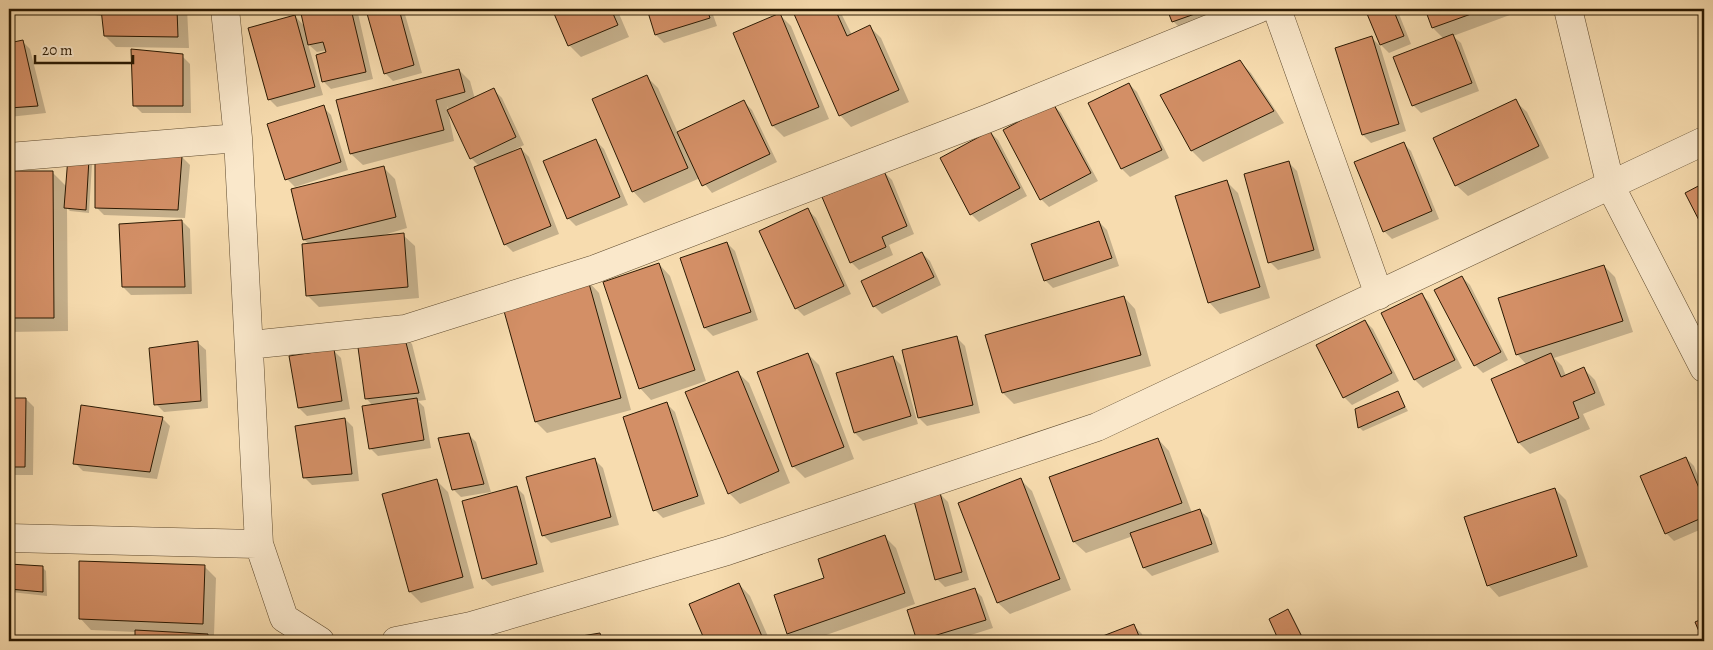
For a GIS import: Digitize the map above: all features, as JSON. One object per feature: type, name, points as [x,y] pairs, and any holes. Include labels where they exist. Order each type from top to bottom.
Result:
[{"type":"street","points":[[249,344],[405,329],[595,268],[990,118],[1258,9]]},
{"type":"street","points":[[1277,9],[1379,295]]},
{"type":"street","points":[[1568,9],[1610,187],[1704,368]]},
{"type":"street","points":[[232,11],[259,544],[284,618],[320,641]]},
{"type":"street","points":[[9,157],[238,138]]},
{"type":"street","points":[[396,641],[471,626],[727,551],[1097,427],[1704,142]]},
{"type":"street","points":[[9,538],[259,544]]},
{"type":"building","points":[[101,9],[177,9],[178,37],[104,36]]},
{"type":"building","points":[[300,9],[351,9],[366,72],[322,82],[316,55],[326,52],[323,42],[308,45]]},
{"type":"building","points":[[399,9],[414,65],[384,74],[366,10]]},
{"type":"building","points":[[552,9],[611,9],[618,25],[568,46]]},
{"type":"building","points":[[647,9],[707,9],[710,18],[655,35]]},
{"type":"building","points":[[805,9],[835,9],[847,36],[870,25],[899,90],[839,116],[794,14]]},
{"type":"building","points":[[1167,9],[1209,9],[1172,22]]},
{"type":"building","points":[[1365,9],[1393,9],[1404,36],[1380,45]]},
{"type":"building","points":[[1425,9],[1485,9],[1432,28]]},
{"type":"building","points":[[780,13],[819,107],[772,126],[733,33]]},
{"type":"building","points":[[295,15],[315,87],[268,100],[248,28]]},
{"type":"building","points":[[1453,34],[1472,83],[1412,106],[1393,57]]},
{"type":"building","points":[[1372,36],[1399,124],[1362,135],[1335,48]]},
{"type":"building","points":[[23,40],[38,106],[9,108],[9,43]]},
{"type":"building","points":[[131,49],[183,54],[183,106],[133,106]]},
{"type":"building","points":[[1240,60],[1274,111],[1191,151],[1160,95]]},
{"type":"building","points":[[459,69],[465,92],[436,100],[444,130],[350,154],[336,100]]},
{"type":"building","points":[[647,75],[688,168],[632,192],[592,99]]},
{"type":"building","points":[[1129,83],[1162,150],[1121,169],[1088,103]]},
{"type":"building","points":[[494,88],[516,137],[470,159],[447,110]]},
{"type":"building","points":[[1516,99],[1539,146],[1455,186],[1433,138]]},
{"type":"building","points":[[744,100],[770,154],[702,186],[677,132]]},
{"type":"building","points":[[1053,103],[1091,173],[1040,200],[1003,130]]},
{"type":"building","points":[[324,105],[341,162],[285,180],[267,124]]},
{"type":"building","points":[[990,131],[1020,188],[970,215],[940,158]]},
{"type":"building","points":[[596,139],[620,197],[567,219],[543,161]]},
{"type":"building","points":[[1404,142],[1432,211],[1383,232],[1354,162]]},
{"type":"building","points":[[521,148],[551,226],[504,245],[474,167]]},
{"type":"building","points":[[95,155],[182,156],[178,210],[95,208]]},
{"type":"building","points":[[68,157],[89,159],[86,210],[64,208]]},
{"type":"building","points":[[1289,161],[1314,250],[1268,263],[1244,174]]},
{"type":"building","points":[[384,166],[396,217],[303,240],[291,189]]},
{"type":"building","points":[[14,171],[53,171],[54,318],[9,318],[9,203],[14,203]]},
{"type":"building","points":[[884,171],[907,226],[882,237],[886,247],[850,263],[822,197]]},
{"type":"building","points":[[1227,180],[1260,287],[1208,303],[1175,196]]},
{"type":"building","points":[[1704,183],[1704,230],[1685,193]]},
{"type":"building","points":[[808,208],[844,286],[795,309],[759,231]]},
{"type":"building","points":[[182,220],[185,287],[122,287],[119,224]]},
{"type":"building","points":[[1099,221],[1112,258],[1044,281],[1031,244]]},
{"type":"building","points":[[404,233],[408,287],[306,296],[302,244]]},
{"type":"building","points":[[727,242],[751,312],[704,328],[680,258]]},
{"type":"building","points":[[922,252],[934,277],[873,307],[861,281]]},
{"type":"building","points":[[659,263],[695,370],[639,389],[603,282]]},
{"type":"building","points":[[1604,265],[1623,321],[1516,355],[1498,298]]},
{"type":"building","points":[[1462,276],[1501,352],[1474,366],[1434,290]]},
{"type":"building","points":[[588,280],[621,398],[535,422],[502,304]]},
{"type":"building","points":[[1422,293],[1455,360],[1414,380],[1381,313]]},
{"type":"building","points":[[1124,296],[1141,355],[1002,393],[985,335]]},
{"type":"building","points":[[1365,320],[1392,373],[1343,398],[1316,345]]},
{"type":"building","points":[[404,335],[419,393],[365,399],[357,340]]},
{"type":"building","points":[[957,336],[973,405],[918,418],[902,350]]},
{"type":"building","points":[[198,341],[201,401],[154,405],[149,348]]},
{"type":"building","points":[[334,349],[342,401],[298,408],[289,356]]},
{"type":"building","points":[[808,353],[844,447],[792,467],[757,372]]},
{"type":"building","points":[[1551,353],[1561,377],[1584,367],[1595,393],[1573,402],[1579,418],[1518,443],[1491,379]]},
{"type":"building","points":[[893,356],[911,416],[854,433],[836,373]]},
{"type":"building","points":[[738,371],[779,471],[728,494],[685,392]]},
{"type":"building","points":[[1398,391],[1405,407],[1358,428],[1355,409]]},
{"type":"building","points":[[9,398],[26,398],[25,467],[9,467]]},
{"type":"building","points":[[417,398],[424,440],[369,449],[362,406]]},
{"type":"building","points":[[667,402],[698,496],[653,511],[623,417]]},
{"type":"building","points":[[81,405],[163,417],[150,472],[73,464]]},
{"type":"building","points":[[345,418],[352,474],[303,478],[295,426]]},
{"type":"building","points":[[469,433],[484,484],[452,490],[438,438]]},
{"type":"building","points":[[1158,438],[1182,503],[1073,542],[1049,477]]},
{"type":"building","points":[[1686,457],[1704,500],[1704,517],[1665,534],[1640,476]]},
{"type":"building","points":[[595,458],[611,517],[542,536],[526,477]]},
{"type":"building","points":[[1021,478],[1060,579],[997,603],[958,503]]},
{"type":"building","points":[[437,479],[463,577],[409,592],[382,494]]},
{"type":"building","points":[[517,486],[537,564],[482,579],[462,501]]},
{"type":"building","points":[[1555,488],[1577,556],[1487,586],[1464,517]]},
{"type":"building","points":[[940,493],[962,572],[935,580],[914,501]]},
{"type":"building","points":[[1200,509],[1212,544],[1143,568],[1130,533]]},
{"type":"building","points":[[885,535],[905,593],[787,634],[774,595],[824,578],[818,559]]},
{"type":"building","points":[[79,561],[205,565],[203,624],[79,619]]},
{"type":"building","points":[[9,564],[43,566],[43,592],[9,589]]},
{"type":"building","points":[[739,583],[764,641],[705,641],[689,604]]},
{"type":"building","points":[[975,588],[986,620],[917,641],[907,610]]},
{"type":"building","points":[[1288,609],[1304,641],[1279,641],[1269,619]]},
{"type":"building","points":[[1704,618],[1704,641],[1703,641],[1695,622]]},
{"type":"building","points":[[1134,624],[1141,641],[1096,641],[1095,639]]},
{"type":"building","points":[[135,630],[208,634],[207,641],[135,641]]},
{"type":"building","points":[[600,633],[602,641],[551,641]]}]
